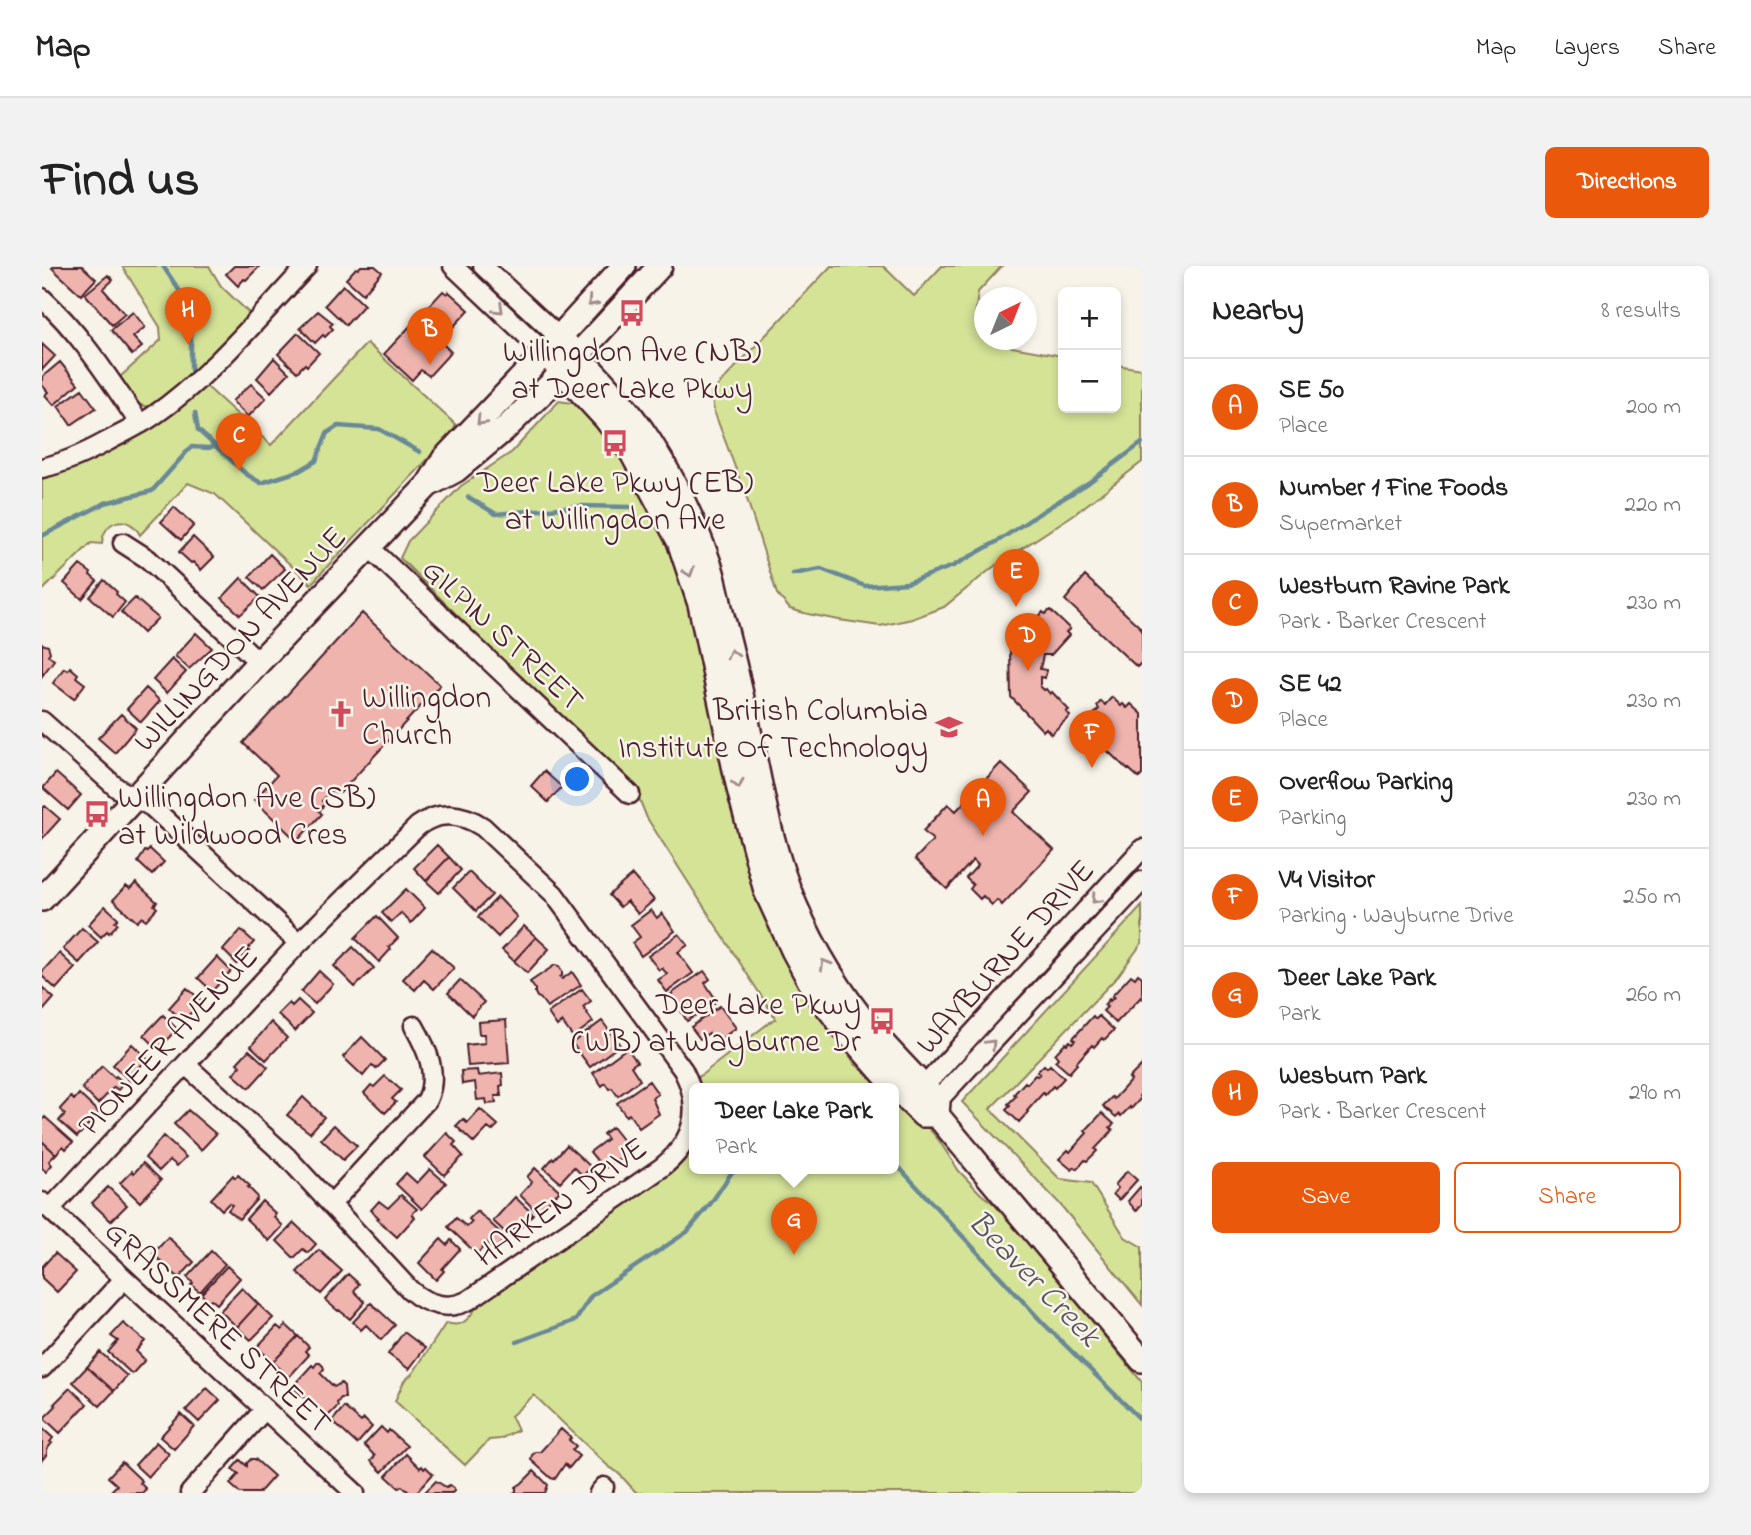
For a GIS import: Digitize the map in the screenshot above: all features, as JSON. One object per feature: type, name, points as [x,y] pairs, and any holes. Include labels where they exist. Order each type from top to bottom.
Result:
[{"type":"main road","name":"WILLINGDON AVENUE","points":[[42,899],[368,546],[428,485],[444,459],[624,266]]},
{"type":"main road","name":"WILLINGDON AVENUE","points":[[428,485],[456,470],[515,420],[660,266]]},
{"type":"main road","points":[[552,346],[570,364],[622,405],[671,477],[691,519],[710,566],[736,670],[769,825],[782,870],[810,939],[851,1004],[926,1104],[1142,1360]]},
{"type":"street","points":[[42,468],[94,449],[140,424],[172,402],[198,380],[307,266]]},
{"type":"street","points":[[453,266],[552,346]]},
{"type":"street","points":[[483,266],[552,346]]},
{"type":"street","points":[[42,298],[89,350],[140,424]]},
{"type":"street","points":[[122,542],[148,559],[260,662]]},
{"type":"street","name":"GILPIN STREET","points":[[368,546],[631,794]]},
{"type":"street","points":[[42,721],[117,788],[152,807],[299,943]]},
{"type":"street","name":"HARKEN DRIVE","points":[[299,943],[425,821],[440,815],[466,818],[483,827],[554,894],[683,1070],[690,1083]]},
{"type":"street","name":"WAYBURNE DRIVE","points":[[926,1104],[1142,849]]},
{"type":"street","name":"WAYBURNE DRIVE","points":[[926,1104],[1142,881]]},
{"type":"street","name":"PIONEER AVENUE","points":[[46,1205],[186,1065],[299,943]]},
{"type":"street","points":[[331,1204],[427,1100],[432,1086],[430,1063],[427,1049],[414,1026]]},
{"type":"street","name":"HARKEN DRIVE","points":[[186,1065],[287,1157],[417,1296],[442,1306],[456,1306],[469,1300],[668,1162],[680,1149],[689,1131]]},
{"type":"street","name":"GRASSMERE STREET","points":[[46,1205],[355,1493]]},
{"type":"street","points":[[42,1368],[124,1279]]},
{"type":"street","points":[[190,1493],[265,1409]]},
{"type":"green space","points":[[122,266],[209,266],[221,286],[250,314],[188,378],[152,406],[136,402],[120,377],[161,340],[160,327]]},
{"type":"green space","points":[[831,266],[883,266],[914,296],[942,266],[1002,266],[983,287],[974,287],[974,350],[1029,350],[1058,355],[1058,413],[1121,413],[1121,366],[1142,369],[1142,462],[1076,513],[992,568],[944,607],[912,619],[880,626],[839,620],[790,609],[777,594],[747,499],[714,411],[711,393]]},
{"type":"green space","points":[[367,343],[456,425],[456,429],[311,584],[215,494],[188,483],[140,535],[129,523],[123,521],[111,525],[103,536],[102,544],[91,543],[42,591],[42,478],[128,440],[167,415],[205,385],[271,445]]},
{"type":"green space","points":[[559,401],[578,404],[620,457],[674,547],[834,1031],[855,1064],[879,1083],[697,1083],[696,1079],[776,1019],[647,818],[636,791],[400,558],[408,541],[461,486],[512,452]]},
{"type":"green space","points":[[1142,906],[1142,943],[1117,977],[990,1109],[1060,1179],[1091,1183],[1125,1237],[1142,1247],[1142,1305],[1059,1203],[962,1102]]},
{"type":"green space","points":[[899,1101],[938,1139],[959,1171],[999,1208],[1142,1382],[1142,1493],[637,1493],[534,1395],[511,1416],[518,1430],[500,1439],[489,1440],[465,1465],[395,1401],[404,1381],[413,1373],[446,1323],[463,1322],[481,1302],[670,1173],[689,1147],[689,1174],[899,1174]]},
{"type":"building","points":[[82,266],[96,279],[81,295],[52,268]]},
{"type":"building","points":[[234,266],[259,267],[238,286],[226,274]]},
{"type":"building","points":[[361,266],[375,266],[382,272],[363,294],[346,279]]},
{"type":"building","points":[[108,275],[113,280],[103,289],[125,314],[112,325],[85,294]]},
{"type":"building","points":[[343,285],[364,305],[346,325],[325,305]]},
{"type":"building","points":[[443,291],[447,294],[449,292],[469,310],[440,341],[451,352],[429,376],[421,370],[412,380],[384,354]]},
{"type":"building","points":[[318,311],[333,323],[330,326],[333,329],[315,343],[300,328]]},
{"type":"building","points":[[133,312],[145,327],[133,337],[142,347],[132,355],[111,330]]},
{"type":"building","points":[[298,333],[319,353],[297,372],[278,354]]},
{"type":"building","points":[[42,344],[55,356],[42,370]]},
{"type":"building","points":[[274,358],[289,373],[271,392],[257,378]]},
{"type":"building","points":[[60,362],[78,384],[54,405],[45,395],[48,392],[42,385],[42,377]]},
{"type":"building","points":[[251,384],[266,398],[248,417],[232,401]]},
{"type":"building","points":[[82,389],[96,408],[71,425],[58,406]]},
{"type":"building","points":[[174,507],[194,525],[181,540],[161,522]]},
{"type":"building","points":[[193,537],[214,557],[201,570],[179,552]]},
{"type":"building","points":[[270,554],[285,569],[263,590],[249,577]]},
{"type":"building","points":[[80,565],[97,581],[82,599],[64,583]]},
{"type":"building","points":[[1085,576],[1142,629],[1142,662],[1137,667],[1065,600]]},
{"type":"building","points":[[241,578],[260,597],[240,615],[222,598]]},
{"type":"building","points":[[104,580],[125,602],[113,617],[90,597]]},
{"type":"building","points":[[135,598],[158,618],[143,633],[121,612]]},
{"type":"building","points":[[1050,610],[1070,629],[1066,632],[1069,635],[1051,655],[1043,655],[1040,669],[1046,670],[1045,678],[1040,677],[1040,686],[1050,694],[1052,692],[1069,710],[1066,712],[1070,716],[1051,734],[1046,728],[1043,731],[1011,697],[1010,648],[1043,612],[1045,614]]},
{"type":"building","name":"Willingdon Church","points":[[362,613],[440,685],[340,793],[332,790],[322,801],[325,804],[319,811],[322,814],[297,841],[254,800],[277,775],[243,743]]},
{"type":"building","points":[[196,633],[212,648],[189,669],[175,656]]},
{"type":"building","points":[[42,644],[48,646],[48,655],[54,660],[42,676]]},
{"type":"building","points":[[172,659],[186,672],[167,693],[153,680]]},
{"type":"building","points":[[70,667],[78,674],[76,677],[85,684],[74,699],[53,683],[64,668],[68,670]]},
{"type":"building","points":[[146,688],[160,701],[141,722],[127,709]]},
{"type":"building","points":[[1112,697],[1121,706],[1123,704],[1127,708],[1131,704],[1142,714],[1142,775],[1139,778],[1097,741],[1099,738],[1085,724],[1099,709],[1097,706],[1101,701],[1105,705]]},
{"type":"building","points":[[121,714],[136,728],[115,753],[98,738]]},
{"type":"building","points":[[1001,763],[1032,792],[1013,812],[1054,850],[1002,905],[997,900],[992,905],[983,896],[980,899],[970,889],[973,885],[966,878],[978,865],[973,860],[947,889],[915,859],[933,840],[923,831],[948,804],[956,811]]},
{"type":"building","points":[[544,771],[562,787],[548,802],[531,786]]},
{"type":"building","points":[[56,773],[81,795],[68,810],[43,788]]},
{"type":"building","points":[[45,806],[60,819],[42,839],[42,809]]},
{"type":"building","points":[[437,845],[449,857],[426,881],[414,868]]},
{"type":"building","points":[[150,849],[164,862],[152,875],[138,862],[145,851]]},
{"type":"building","points":[[449,857],[461,870],[439,893],[426,881]]},
{"type":"building","points":[[469,872],[492,895],[476,911],[453,888]]},
{"type":"building","points":[[632,875],[654,900],[638,914],[627,901],[620,907],[609,895]]},
{"type":"building","points":[[136,883],[157,902],[154,905],[157,908],[146,920],[142,917],[137,922],[113,900],[126,886],[130,889]]},
{"type":"building","points":[[406,889],[425,908],[411,923],[401,913],[391,922],[382,913]]},
{"type":"building","points":[[498,897],[517,917],[498,937],[478,917]]},
{"type":"building","points":[[105,906],[118,918],[115,922],[118,924],[101,937],[88,925]]},
{"type":"building","points":[[651,910],[657,918],[662,913],[675,931],[641,956],[632,943],[640,937],[631,925]]},
{"type":"building","points":[[377,916],[398,938],[379,962],[355,938]]},
{"type":"building","points":[[524,926],[536,937],[514,961],[502,950]]},
{"type":"building","points":[[82,928],[98,942],[79,963],[63,949]]},
{"type":"building","points":[[241,930],[254,942],[237,964],[223,950]]},
{"type":"building","points":[[679,934],[688,945],[678,952],[693,973],[667,992],[658,980],[667,974],[662,968],[659,970],[648,956]]},
{"type":"building","points":[[536,937],[549,949],[527,973],[514,961]]},
{"type":"building","points":[[353,947],[374,968],[355,987],[334,966]]},
{"type":"building","points":[[432,948],[454,968],[434,989],[424,980],[415,990],[403,979]]},
{"type":"building","points":[[59,953],[75,968],[56,989],[42,976],[42,972]]},
{"type":"building","points":[[217,957],[231,971],[212,991],[198,978]]},
{"type":"building","points":[[555,965],[562,971],[562,979],[572,972],[581,985],[547,1007],[537,997],[530,982]]},
{"type":"building","points":[[319,971],[333,984],[315,1004],[301,992]]},
{"type":"building","points":[[704,971],[710,979],[705,983],[717,1001],[687,1021],[671,994]]},
{"type":"building","points":[[1138,974],[1142,977],[1142,998],[1116,1023],[1103,1011],[1107,1007],[1104,1005],[1131,975],[1135,978]]},
{"type":"building","points":[[460,980],[484,1002],[472,1016],[448,993]]},
{"type":"building","points":[[42,987],[54,998],[42,1012]]},
{"type":"building","points":[[187,988],[202,1001],[183,1021],[169,1008]]},
{"type":"building","points":[[582,989],[591,1001],[583,1007],[593,1022],[573,1037],[562,1022],[557,1026],[548,1013]]},
{"type":"building","points":[[298,1000],[312,1013],[295,1031],[278,1014],[289,1003],[292,1006]]},
{"type":"building","points":[[720,1006],[736,1028],[715,1043],[709,1033],[700,1039],[691,1027]]},
{"type":"building","points":[[163,1015],[177,1029],[158,1049],[144,1035]]},
{"type":"building","points":[[1093,1016],[1096,1019],[1099,1016],[1114,1030],[1094,1047],[1092,1045],[1069,1073],[1055,1061],[1058,1058],[1055,1054],[1065,1043],[1075,1040],[1073,1038]]},
{"type":"building","points":[[506,1020],[509,1063],[468,1066],[466,1045],[485,1043],[484,1034],[479,1034],[478,1022]]},
{"type":"building","points":[[602,1021],[620,1045],[590,1067],[572,1043]]},
{"type":"building","points":[[271,1022],[287,1038],[266,1060],[251,1046]]},
{"type":"building","points":[[362,1037],[385,1060],[376,1069],[372,1065],[363,1076],[343,1057]]},
{"type":"building","points":[[132,1044],[147,1058],[130,1081],[113,1065]]},
{"type":"building","points":[[627,1048],[637,1062],[631,1066],[640,1080],[618,1096],[605,1083],[602,1086],[593,1073]]},
{"type":"building","points":[[249,1050],[268,1067],[249,1088],[233,1074],[240,1066],[237,1063]]},
{"type":"building","points":[[1044,1065],[1047,1068],[1050,1065],[1064,1078],[1055,1088],[1053,1086],[1045,1095],[1043,1093],[1019,1122],[1006,1110],[1010,1106],[1008,1104],[1025,1082],[1027,1084],[1035,1075],[1040,1074],[1037,1072]]},
{"type":"building","points":[[1142,1065],[1141,1098],[1131,1109],[1130,1107],[1116,1117],[1103,1106],[1112,1097],[1114,1099]]},
{"type":"building","points":[[102,1066],[124,1083],[118,1090],[114,1087],[98,1104],[82,1088]]},
{"type":"building","points":[[477,1070],[478,1076],[502,1073],[501,1096],[495,1096],[496,1103],[487,1104],[486,1099],[477,1100],[475,1082],[462,1084],[461,1071]]},
{"type":"building","points":[[385,1076],[401,1090],[392,1099],[396,1102],[385,1113],[364,1093]]},
{"type":"building","points":[[649,1081],[658,1094],[652,1098],[659,1114],[639,1128],[617,1103]]},
{"type":"building","points":[[79,1094],[99,1113],[77,1137],[59,1121],[65,1114],[60,1109],[71,1097],[74,1100]]},
{"type":"building","points":[[303,1097],[324,1117],[310,1133],[287,1115]]},
{"type":"building","points":[[480,1109],[498,1125],[492,1131],[488,1128],[474,1143],[456,1126],[463,1119],[467,1123]]},
{"type":"building","points":[[188,1110],[216,1134],[201,1150],[174,1124]]},
{"type":"building","points":[[1102,1113],[1114,1124],[1110,1127],[1113,1130],[1087,1161],[1072,1170],[1059,1159],[1068,1150],[1070,1152]]},
{"type":"building","points":[[45,1117],[73,1142],[66,1149],[63,1146],[56,1154],[42,1141],[42,1121]]},
{"type":"building","points":[[334,1125],[357,1146],[343,1160],[321,1139]]},
{"type":"building","points":[[612,1127],[631,1151],[604,1169],[590,1152],[607,1139],[603,1134]]},
{"type":"building","points":[[447,1133],[456,1142],[453,1145],[463,1156],[444,1175],[425,1157]]},
{"type":"building","points":[[163,1136],[186,1157],[177,1166],[170,1160],[159,1171],[145,1158]]},
{"type":"building","points":[[42,1141],[56,1154],[49,1161],[52,1165],[46,1172],[42,1168]]},
{"type":"building","points":[[567,1145],[591,1167],[583,1176],[574,1167],[560,1182],[544,1168]]},
{"type":"building","points":[[143,1163],[161,1180],[140,1202],[120,1183]]},
{"type":"building","points":[[535,1168],[560,1191],[537,1212],[520,1195],[532,1182],[527,1177]]},
{"type":"building","points":[[430,1169],[446,1183],[422,1209],[396,1184],[406,1173],[417,1183]]},
{"type":"building","points":[[1127,1171],[1137,1180],[1119,1200],[1113,1194],[1118,1188],[1115,1185]]},
{"type":"building","points":[[233,1175],[235,1178],[238,1175],[250,1186],[248,1187],[257,1199],[239,1219],[228,1210],[232,1205],[229,1203],[222,1210],[211,1199]]},
{"type":"building","points":[[108,1187],[127,1205],[111,1221],[92,1203]]},
{"type":"building","points":[[1140,1187],[1142,1204],[1136,1211],[1128,1201]]},
{"type":"building","points":[[401,1195],[417,1209],[412,1214],[415,1217],[397,1237],[371,1210],[379,1201],[388,1208]]},
{"type":"building","points":[[515,1197],[533,1214],[520,1228],[518,1225],[508,1235],[493,1221]]},
{"type":"building","points":[[262,1201],[276,1214],[274,1217],[283,1226],[269,1241],[246,1219]]},
{"type":"building","points":[[477,1211],[506,1238],[495,1250],[487,1243],[477,1254],[448,1227],[456,1218],[467,1227],[472,1222],[469,1219]]},
{"type":"building","points":[[294,1223],[316,1244],[308,1253],[303,1249],[294,1258],[277,1241]]},
{"type":"building","points":[[168,1237],[194,1262],[179,1278],[153,1254]]},
{"type":"building","points":[[441,1239],[447,1245],[451,1240],[460,1249],[436,1280],[419,1263]]},
{"type":"building","points":[[319,1250],[342,1271],[321,1294],[297,1272]]},
{"type":"building","points":[[211,1251],[225,1264],[200,1292],[191,1285],[193,1283],[187,1277]]},
{"type":"building","points":[[55,1253],[76,1272],[57,1292],[42,1278],[42,1267]]},
{"type":"building","points":[[227,1266],[240,1278],[217,1304],[211,1299],[209,1301],[201,1294]]},
{"type":"building","points":[[348,1274],[359,1284],[354,1291],[365,1302],[350,1319],[325,1300]]},
{"type":"building","points":[[242,1288],[258,1304],[237,1327],[220,1311]]},
{"type":"building","points":[[371,1303],[395,1325],[381,1340],[366,1325],[361,1330],[353,1322]]},
{"type":"building","points":[[258,1304],[273,1318],[251,1340],[237,1327]]},
{"type":"building","points":[[123,1323],[145,1341],[136,1351],[145,1360],[132,1374],[108,1352],[118,1341],[111,1336]]},
{"type":"building","points":[[286,1325],[298,1336],[273,1362],[257,1347],[277,1326],[282,1330]]},
{"type":"building","points":[[404,1332],[425,1348],[409,1369],[388,1354]]},
{"type":"building","points":[[298,1336],[309,1347],[305,1351],[309,1355],[289,1377],[273,1362]]},
{"type":"building","points":[[100,1352],[127,1376],[114,1391],[87,1367]]},
{"type":"building","points":[[317,1363],[324,1369],[320,1373],[334,1387],[341,1383],[344,1386],[345,1398],[341,1398],[338,1406],[327,1417],[292,1387]]},
{"type":"building","points":[[87,1367],[114,1391],[100,1406],[73,1382]]},
{"type":"building","points":[[70,1388],[87,1404],[60,1433],[44,1418]]},
{"type":"building","points":[[207,1388],[220,1400],[199,1422],[186,1410]]},
{"type":"building","points":[[344,1407],[361,1422],[364,1419],[372,1427],[357,1444],[332,1421]]},
{"type":"building","points":[[181,1414],[194,1426],[174,1449],[160,1437]]},
{"type":"building","points":[[381,1427],[387,1433],[389,1430],[407,1446],[382,1472],[371,1461],[375,1456],[364,1445]]},
{"type":"building","points":[[42,1428],[53,1438],[42,1460]]},
{"type":"building","points":[[561,1429],[571,1438],[569,1440],[576,1446],[572,1450],[579,1456],[569,1468],[565,1464],[555,1479],[531,1460],[532,1455],[540,1452]]},
{"type":"building","points":[[156,1442],[169,1454],[148,1477],[135,1465]]},
{"type":"building","points":[[406,1454],[420,1468],[426,1467],[433,1474],[416,1493],[410,1493],[402,1486],[399,1488],[386,1476]]},
{"type":"building","points":[[251,1459],[255,1459],[274,1476],[259,1493],[240,1493],[230,1484],[239,1474],[232,1469],[240,1460],[247,1466]]},
{"type":"building","points":[[122,1462],[142,1481],[140,1483],[146,1489],[142,1493],[109,1493],[117,1485],[108,1477]]},
{"type":"building","points":[[534,1471],[548,1485],[545,1493],[514,1493],[516,1487]]},
{"type":"building","points":[[436,1481],[446,1487],[450,1485],[454,1491],[424,1493]]},
{"type":"waterway","points":[[163,266],[179,290],[191,321],[191,370]]},
{"type":"waterway","points":[[195,413],[198,430],[246,474],[261,483],[299,471],[316,461],[327,433],[338,426],[379,429],[420,452]]},
{"type":"waterway","points":[[793,574],[821,569],[865,586],[907,583],[953,566],[998,541],[1088,483],[1142,443]]},
{"type":"waterway","points":[[42,536],[105,503],[152,491],[191,447],[214,446]]},
{"type":"waterway","points":[[468,497],[496,514],[581,506],[630,507]]},
{"type":"waterway","name":"Beaver Creek","points":[[899,1167],[1043,1323],[1142,1421]]},
{"type":"waterway","name":"Beaver Creek","points":[[517,1342],[576,1320],[591,1296],[687,1232],[731,1174]]},
{"type":"place","name":"Willingdon Ave (NB) at Deer Lake Pkwy","points":[[632,313]]},
{"type":"place","name":"Wesburn Park","points":[[188,345]]},
{"type":"place","name":"Number 1 Fine Foods","points":[[430,365]]},
{"type":"place","name":"Deer Lake Pkwy (EB) at Willingdon Ave","points":[[615,443]]},
{"type":"place","name":"Westburn Ravine Park","points":[[239,471]]},
{"type":"place","name":"Overflow Parking","points":[[1016,607]]},
{"type":"place","name":"SE 42","points":[[1028,671]]},
{"type":"place","name":"Willingdon Church","points":[[341,714]]},
{"type":"place","name":"British Columbia Institute Of Technology","points":[[949,727]]},
{"type":"place","name":"V4 Visitor","points":[[1092,768]]},
{"type":"place","name":"Willingdon Ave (SB) at Wildwood Cres","points":[[97,814]]},
{"type":"place","name":"SE 50","points":[[983,836]]},
{"type":"place","name":"Deer Lake Pkwy (WB) at Wayburne Dr","points":[[882,1021]]},
{"type":"place","name":"Deer Lake Park","points":[[794,1255]]}]
